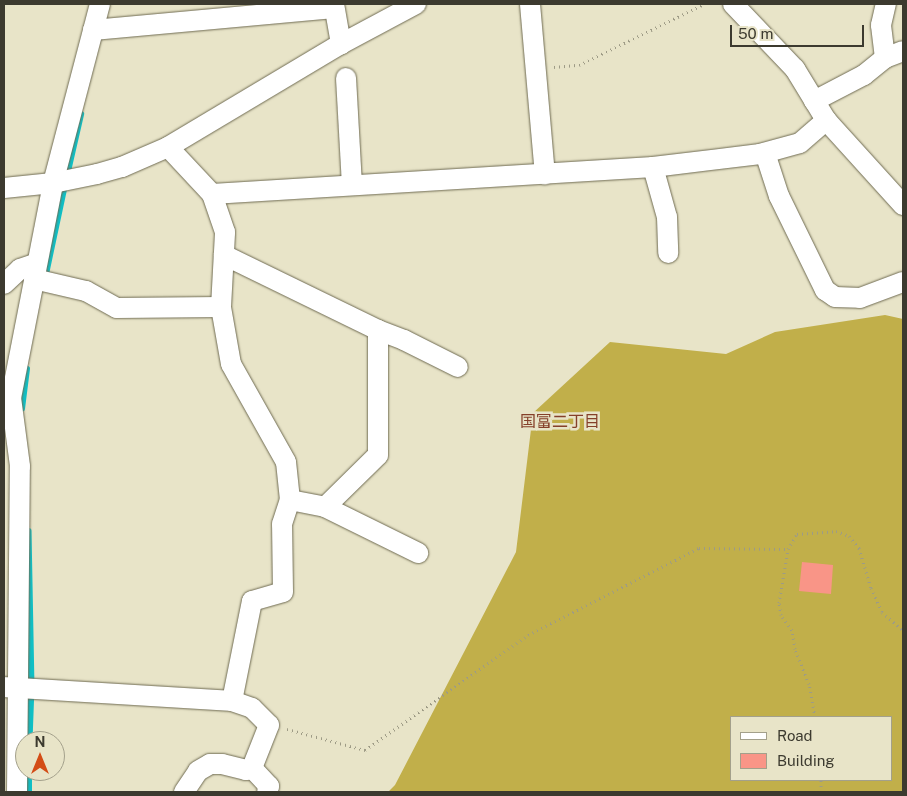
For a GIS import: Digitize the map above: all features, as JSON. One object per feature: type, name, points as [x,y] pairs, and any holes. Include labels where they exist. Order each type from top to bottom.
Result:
[{"type":"street","points":[[17,792],[21,689],[11,552],[20,466],[10,429],[11,398],[61,182],[100,30],[100,4]]},
{"type":"street","points":[[4,188],[61,182],[122,167],[168,147],[341,44],[416,4]]},
{"type":"street","points":[[530,4],[545,174]]},
{"type":"street","points":[[733,4],[795,69],[826,120],[903,204]]},
{"type":"street","points":[[814,102],[864,75],[894,55],[881,24],[886,4]]},
{"type":"street","points":[[100,30],[334,6],[341,44]]},
{"type":"street","points":[[346,78],[352,185]]},
{"type":"street","points":[[212,194],[653,167],[765,153],[800,143],[826,120]]},
{"type":"street","points":[[168,147],[212,194],[225,232],[221,307],[231,364],[286,462],[290,500],[282,524],[283,592],[252,601],[232,702]]},
{"type":"street","points":[[765,153],[779,196],[825,290],[835,297],[860,298],[903,282]]},
{"type":"street","points":[[653,167],[666,217],[668,254]]},
{"type":"street","points":[[224,255],[458,367]]},
{"type":"street","points":[[4,284],[20,269],[86,291],[117,308],[221,307]]},
{"type":"street","points":[[325,508],[378,455],[378,330]]},
{"type":"street","points":[[290,500],[325,508],[418,553]]},
{"type":"street","points":[[21,689],[232,702],[252,708],[268,724],[252,768]]},
{"type":"street","points":[[184,792],[198,771],[210,764],[222,764],[246,770],[252,768]]},
{"type":"street","points":[[252,768],[268,786],[266,792]]},
{"type":"path","points":[[536,69],[579,65],[704,4]]},
{"type":"path","points":[[815,716],[808,684],[795,648],[792,630],[781,615],[779,603],[788,549],[797,534],[836,531],[849,536],[859,548],[871,588],[882,612],[903,630]]},
{"type":"path","points":[[268,724],[365,750],[528,635],[698,548],[788,549]]},
{"type":"shaded area","points":[[885,315],[903,319],[903,792],[388,792],[395,785],[516,552],[533,413],[610,342],[726,354],[775,332]]},
{"type":"building","points":[[802,562],[833,565],[831,594],[799,591]]},
{"type":"waterway","points":[[67,176],[81,115]]},
{"type":"waterway","points":[[45,279],[65,185]]},
{"type":"waterway","points":[[22,409],[27,369]]},
{"type":"waterway","points":[[29,531],[32,687],[30,731]]},
{"type":"waterway","points":[[29,781],[29,792]]},
{"type":"district","name":"国富二丁目","points":[[560,422]]}]
